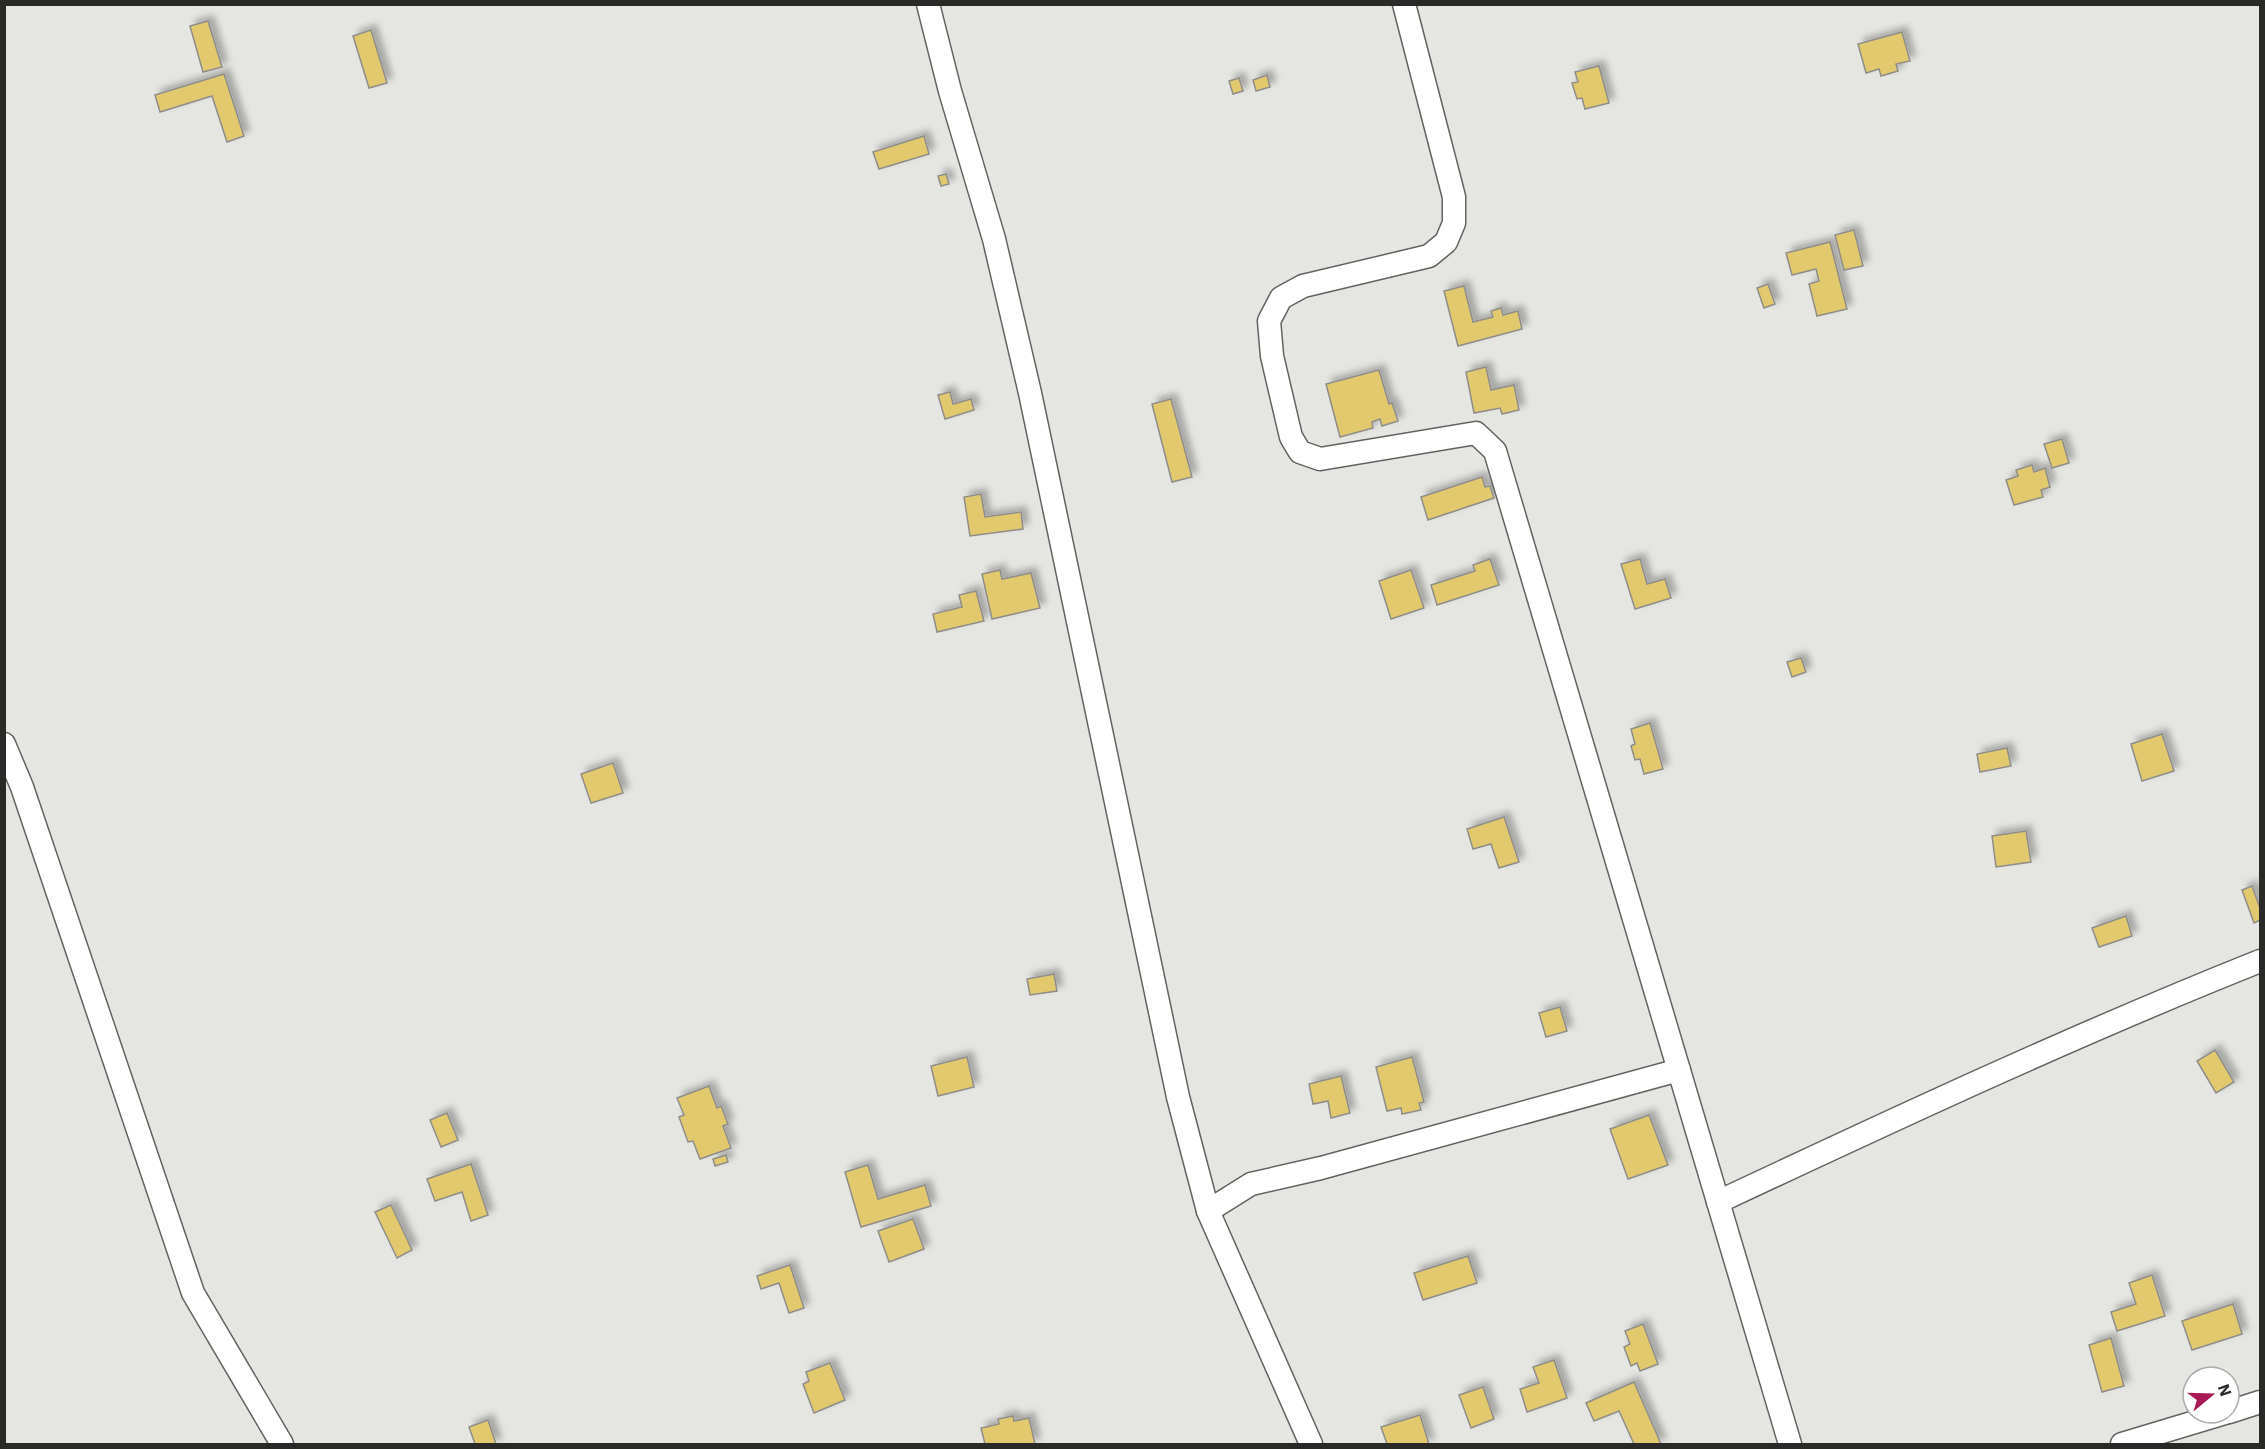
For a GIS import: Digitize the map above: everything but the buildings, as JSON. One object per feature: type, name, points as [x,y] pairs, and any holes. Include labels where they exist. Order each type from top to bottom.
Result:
[{"type":"street","points":[[928,4],[950,91],[994,239],[1028,382],[1178,1097],[1208,1211],[1311,1444]]},
{"type":"street","points":[[1404,4],[1454,197],[1454,223],[1446,242],[1429,256],[1303,286],[1281,298],[1269,321],[1271,344],[1291,437],[1300,452],[1320,459],[1476,433],[1496,451],[1790,1444]]},
{"type":"street","points":[[4,744],[22,787],[193,1293],[282,1444]]},
{"type":"street","points":[[1718,1202],[1904,1114],[2199,985],[2260,961]]},
{"type":"street","points":[[1208,1211],[1251,1184],[1321,1168],[1679,1070]]},
{"type":"street","points":[[2241,1408],[2260,1402]]},
{"type":"street","points":[[2122,1444],[2185,1425]]}]
